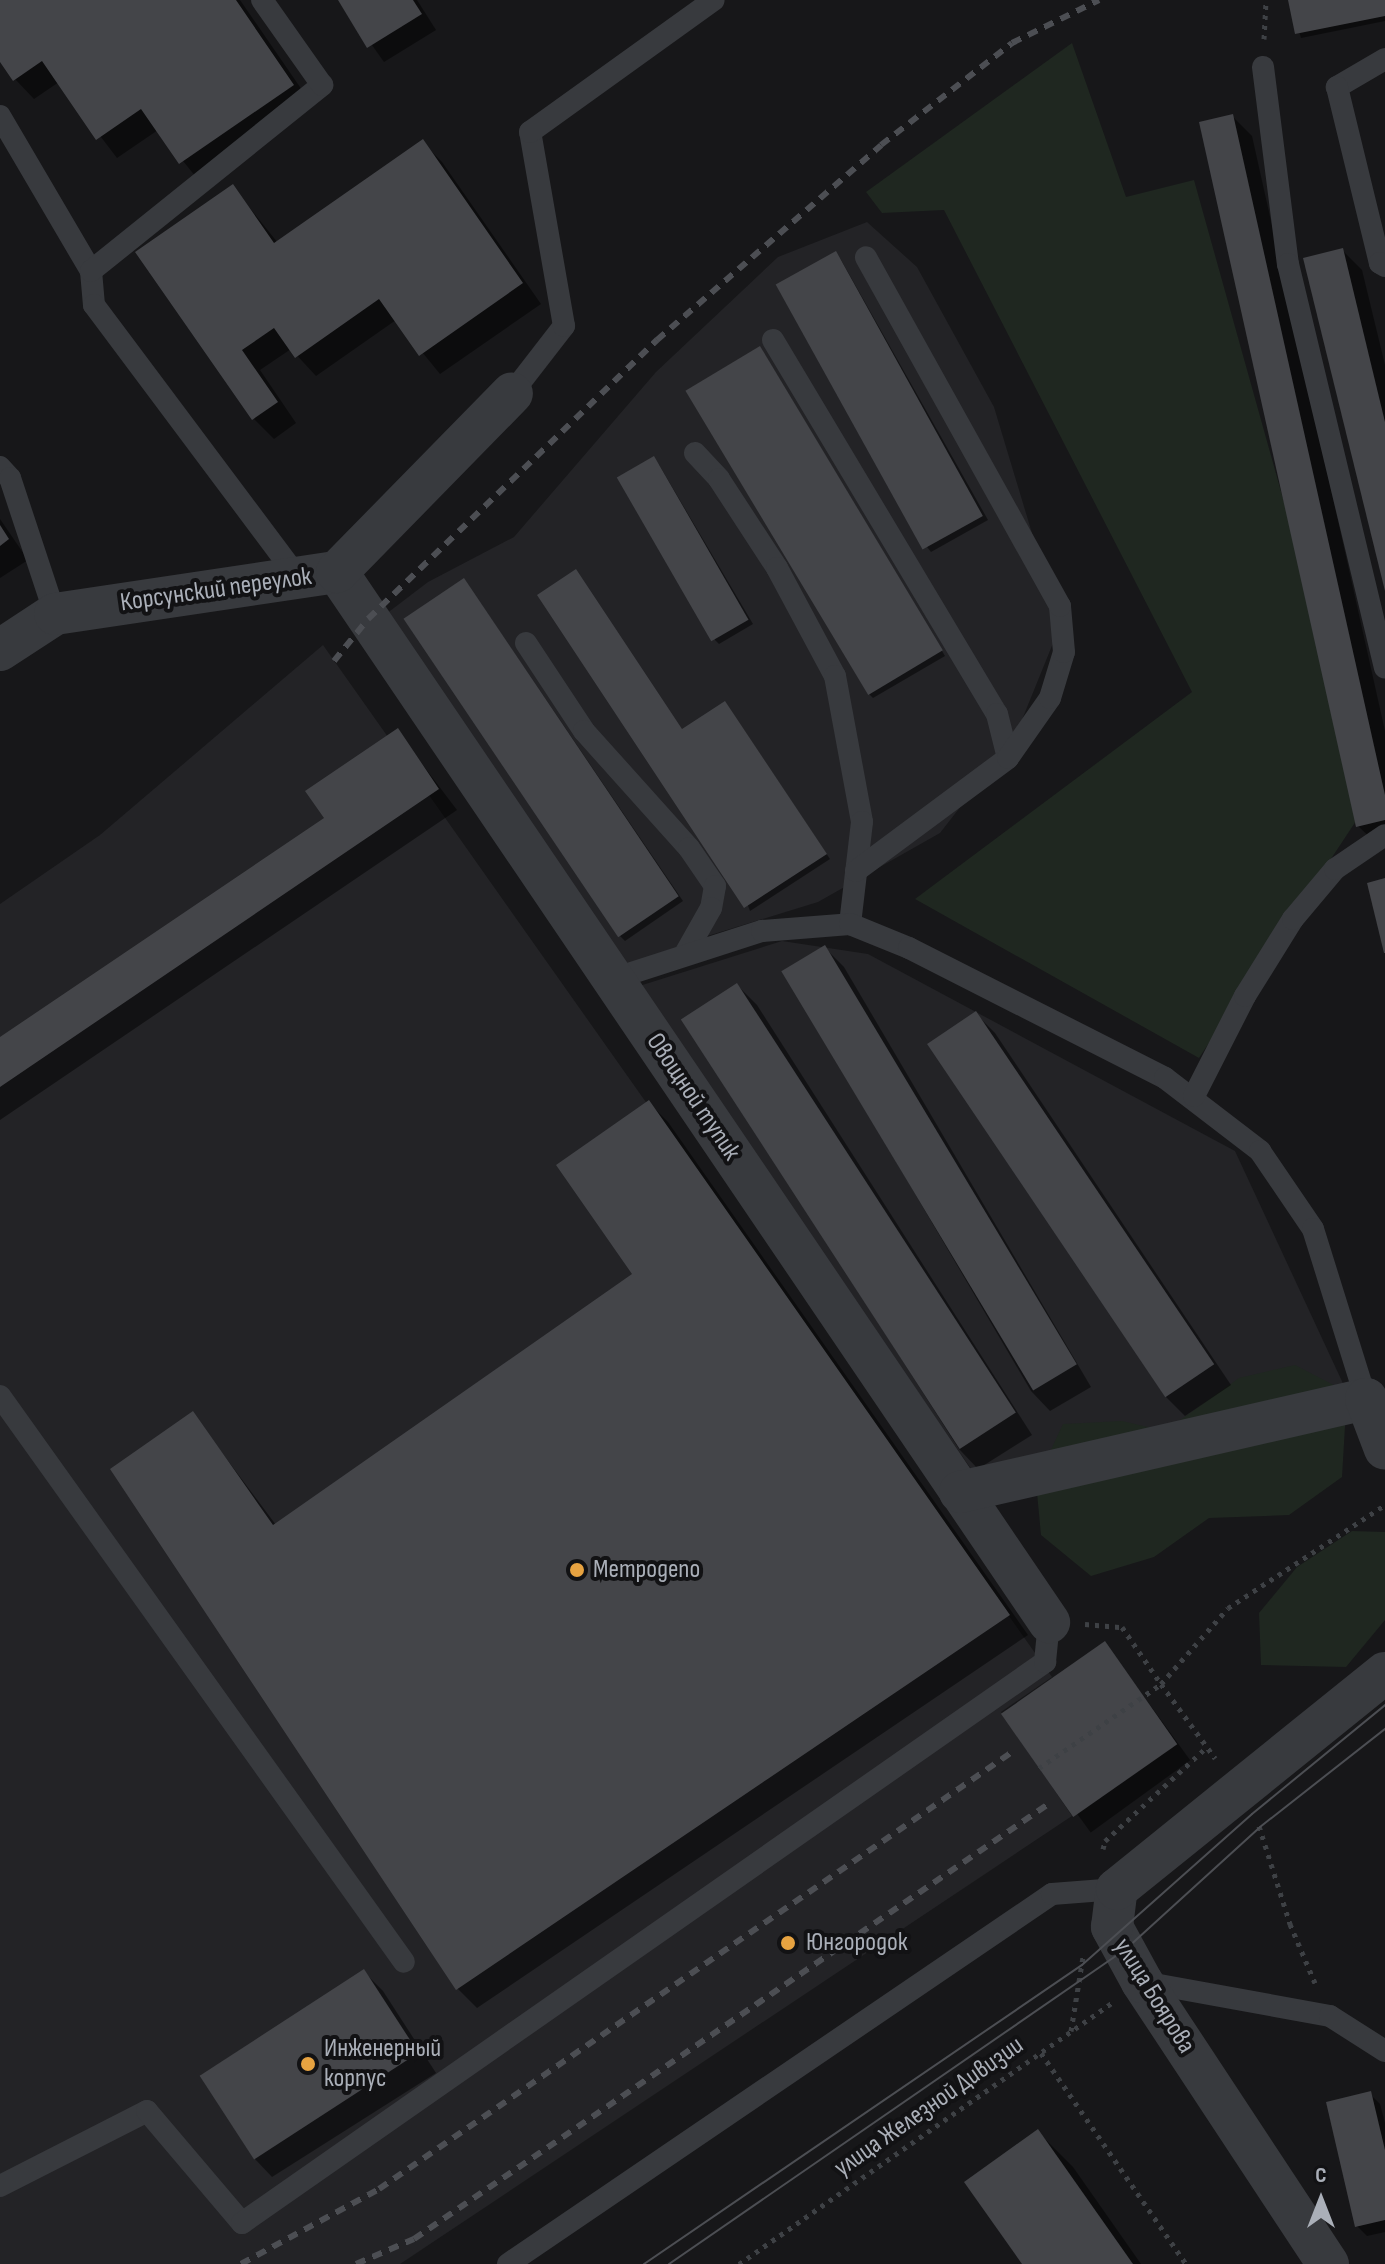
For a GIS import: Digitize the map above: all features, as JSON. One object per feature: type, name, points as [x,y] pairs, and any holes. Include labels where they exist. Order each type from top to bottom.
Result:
[{"type":"street","name":"Корсунский переулок","points":[[0,650],[55,614],[317,575],[512,393]]},
{"type":"street","name":"Овощной тупик","points":[[317,575],[613,979],[1049,1622]]},
{"type":"street","points":[[960,1492],[1366,1399],[1385,1449]]},
{"type":"street","points":[[1117,1889],[1385,1673]]},
{"type":"street","name":"улица Боярова","points":[[1117,1889],[1112,1927],[1142,1982],[1328,2264]]},
{"type":"lane","points":[[91,271],[322,85],[262,0]]},
{"type":"lane","points":[[512,393],[564,326],[530,132],[714,0]]},
{"type":"lane","points":[[1385,59],[1337,87],[1380,263],[1385,266]]},
{"type":"lane","points":[[1263,67],[1288,264],[1385,667]]},
{"type":"lane","points":[[1,120],[91,271],[94,305],[317,575]]},
{"type":"lane","points":[[856,871],[1008,758],[1050,698],[1064,652],[1060,606],[866,257]]},
{"type":"lane","points":[[773,340],[997,714],[1008,758]]},
{"type":"lane","points":[[695,453],[719,479],[777,568],[835,676],[862,822],[850,924]]},
{"type":"lane","points":[[0,467],[10,478],[55,614]]},
{"type":"lane","points":[[526,643],[584,731],[689,848],[715,886],[711,908],[685,954]]},
{"type":"lane","points":[[1194,1096],[1245,996],[1293,919],[1335,869],[1385,835]]},
{"type":"lane","points":[[613,979],[762,931],[850,924],[909,948],[1194,1096],[1260,1151],[1313,1229],[1366,1399]]},
{"type":"lane","points":[[0,1396],[404,1962]]},
{"type":"lane","points":[[0,2186],[147,2111],[242,2223],[1045,1662],[1049,1622]]},
{"type":"lane","points":[[508,2264],[1052,1894],[1117,1889]]},
{"type":"lane","points":[[1142,1982],[1330,2016],[1385,2051]]},
{"type":"path","points":[[1049,1622],[1122,1627],[1161,1684],[1228,1608],[1385,1505]]},
{"type":"path","name":"улица Железной Дивизии","points":[[739,2264],[1142,1982]]},
{"type":"path","points":[[1041,2053],[1186,2264]]},
{"type":"shaded area","points":[[1072,43],[1126,197],[1194,180],[1368,803],[1199,1058],[915,899],[1192,692],[944,210],[882,213],[866,192]]},
{"type":"shaded area","points":[[867,222],[917,267],[994,407],[1060,626],[1015,737],[940,833],[818,902],[701,938],[629,968],[386,614],[428,582],[514,537],[656,372],[778,257]]},
{"type":"shaded area","points":[[323,645],[1052,1677],[1001,1712],[1072,1816],[400,2264],[0,2264],[0,904],[100,835]]},
{"type":"shaded area","points":[[782,941],[868,954],[1235,1151],[1347,1392],[976,1476],[636,987]]},
{"type":"shaded area","points":[[1295,1365],[1347,1392],[1342,1477],[1289,1515],[1209,1518],[1154,1557],[1091,1576],[1041,1535],[1036,1482],[1063,1424],[1122,1421],[1165,1431],[1239,1378]]},
{"type":"shaded area","points":[[1352,1531],[1385,1532],[1385,1620],[1346,1667],[1261,1665],[1259,1613],[1297,1567]]},
{"type":"building","points":[[0,0],[236,0],[294,85],[179,164],[141,109],[96,140],[42,61],[13,81],[0,62]]},
{"type":"building","points":[[338,0],[413,0],[422,14],[367,48]]},
{"type":"building","points":[[1288,0],[1385,0],[1385,16],[1295,34]]},
{"type":"building","points":[[1233,114],[1385,795],[1385,820],[1356,827],[1199,122]]},
{"type":"building","points":[[423,139],[523,283],[419,356],[379,299],[295,358],[274,328],[242,350],[278,402],[252,420],[135,252],[233,184],[274,243]]},
{"type":"building","points":[[1343,248],[1385,422],[1385,591],[1303,258]]},
{"type":"building","points":[[836,251],[983,516],[923,549],[776,284]]},
{"type":"building","points":[[760,346],[943,650],[868,695],[685,391]]},
{"type":"building","points":[[654,456],[748,620],[711,641],[617,478]]},
{"type":"building","points":[[0,525],[9,539],[0,546]]},
{"type":"building","points":[[576,569],[682,729],[725,701],[827,854],[744,908],[537,595]]},
{"type":"building","points":[[464,578],[679,896],[618,937],[403,619]]},
{"type":"building","points":[[398,728],[439,789],[0,1087],[0,1037],[324,818],[305,791]]},
{"type":"building","points":[[1385,878],[1385,953],[1384,953],[1367,883]]},
{"type":"building","points":[[825,945],[1077,1364],[1033,1390],[781,971]]},
{"type":"building","points":[[737,983],[1016,1412],[960,1449],[681,1019]]},
{"type":"building","points":[[976,1011],[1214,1364],[1165,1397],[927,1044]]},
{"type":"building","name":"Метродепо","points":[[649,1100],[1010,1615],[456,1990],[110,1469],[193,1411],[273,1525],[632,1274],[556,1165]]},
{"type":"building","points":[[1105,1641],[1177,1744],[1073,1817],[1001,1714]]},
{"type":"building","name":"Инженерный корпус","points":[[364,1969],[418,2053],[254,2160],[200,2076]]},
{"type":"building","points":[[1371,2091],[1385,2150],[1385,2220],[1355,2227],[1326,2102]]},
{"type":"building","points":[[1038,2129],[1133,2264],[1022,2264],[964,2182]]},
{"type":"tram line","points":[[644,2264],[1082,1965],[1252,1814],[1385,1705]]},
{"type":"tram line","points":[[669,2264],[1126,1949],[1260,1827],[1385,1729]]},
{"type":"railway","points":[[334,661],[368,619],[657,340],[881,145],[1012,43],[1099,0]]},
{"type":"railway","points":[[241,2264],[379,2189],[1012,1752]]},
{"type":"railway","points":[[356,2264],[414,2239],[1047,1805]]},
{"type":"place","name":"Метродепо","points":[[577,1570]]},
{"type":"place","name":"Юнгородок","points":[[788,1943]]},
{"type":"place","name":"Инженерный корпус","points":[[308,2064]]}]
